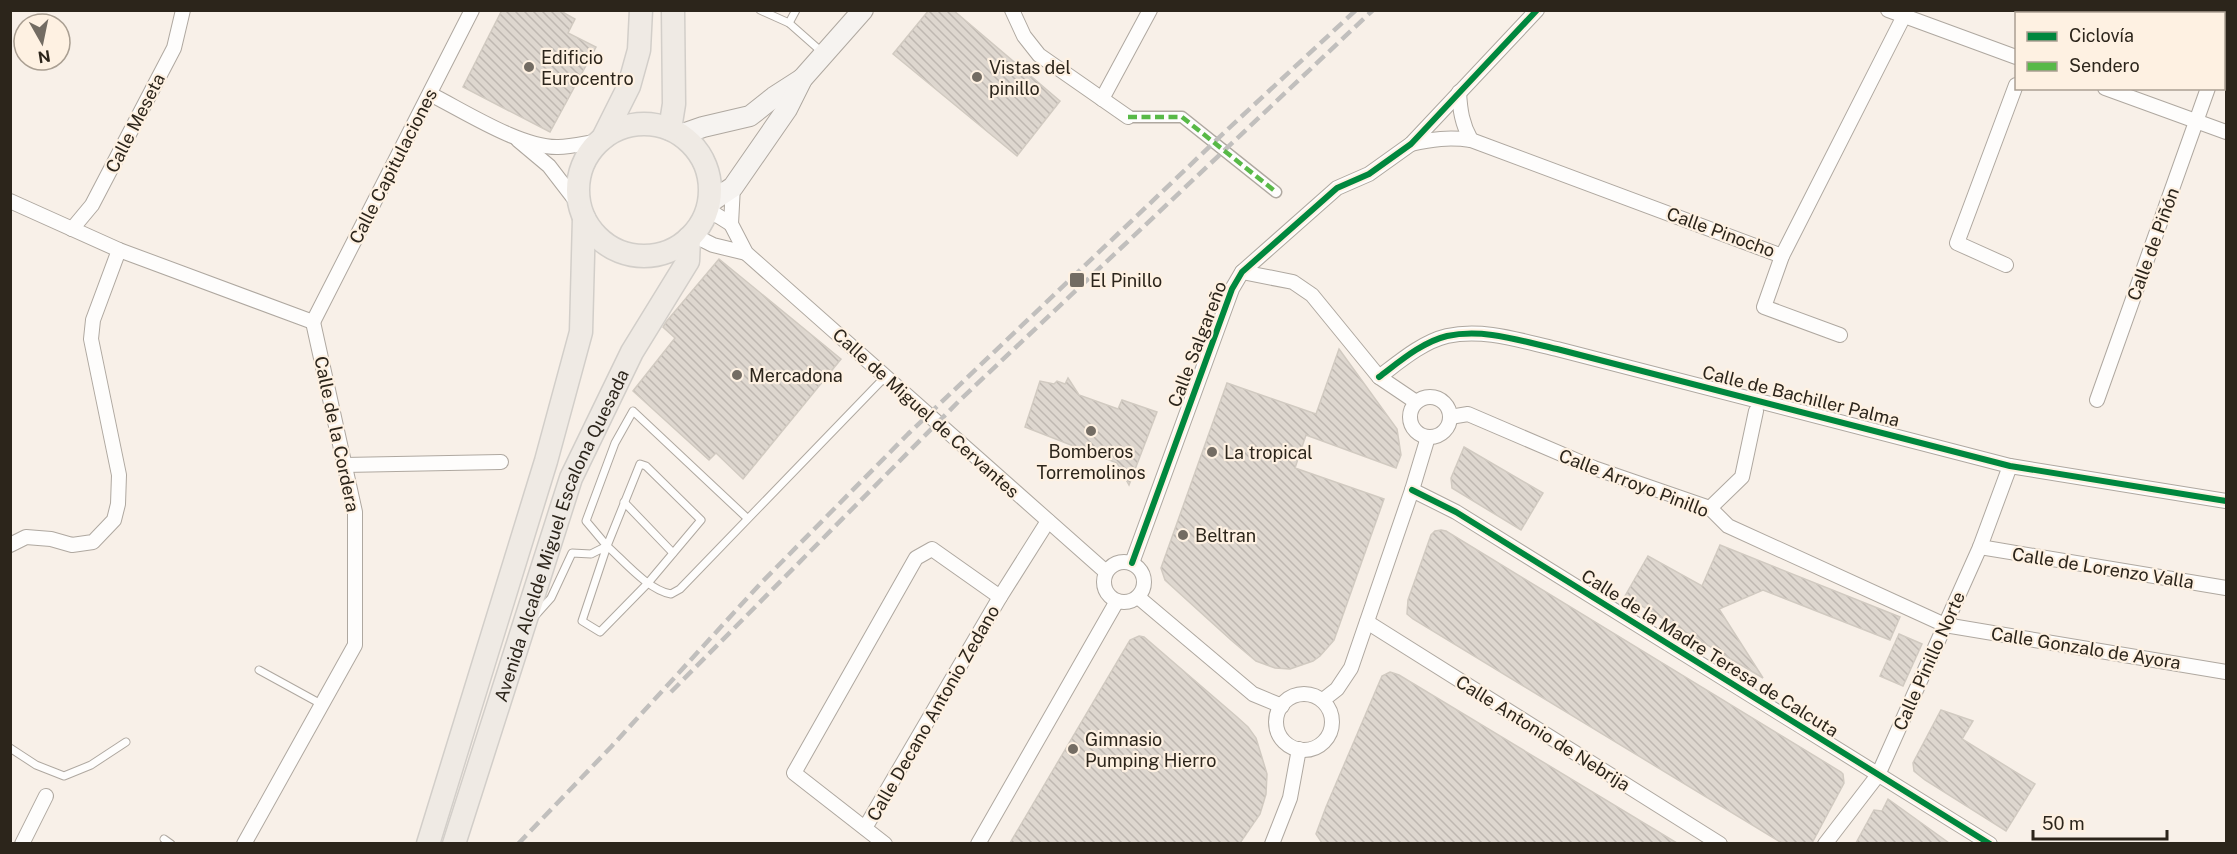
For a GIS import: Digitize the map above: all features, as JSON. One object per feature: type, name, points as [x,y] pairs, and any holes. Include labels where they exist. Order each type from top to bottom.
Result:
[{"type":"main road","points":[[601,140],[629,86],[639,50],[640,10]]},
{"type":"main road","points":[[673,10],[675,132]]},
{"type":"main road","points":[[708,206],[734,186],[787,109],[802,79],[862,11]]},
{"type":"main road","points":[[675,132],[750,116],[802,79]]},
{"type":"main road","points":[[635,124],[653,124],[675,132],[695,148],[705,164],[710,183],[708,206],[702,221],[691,236],[672,249],[652,255],[632,255],[612,248],[596,236],[582,212],[578,188],[580,170],[588,154],[601,140],[618,129],[635,124]]},
{"type":"main road","name":"Avenida Alcalde Miguel Escalona Quesada","points":[[428,843],[546,461],[581,332],[582,212]]},
{"type":"main road","name":"Avenida Alcalde Miguel Escalona Quesada","points":[[454,843],[571,478],[632,352],[688,261],[691,236]]},
{"type":"street","name":"Calle Meseta","points":[[72,229],[92,205],[174,48],[183,10]]},
{"type":"street","name":"Calle Capitulaciones","points":[[313,322],[472,10]]},
{"type":"street","points":[[1012,10],[1024,36],[1039,55],[1128,117],[1182,117],[1276,192]]},
{"type":"street","points":[[1102,99],[1150,10]]},
{"type":"street","name":"Calle Salgareño","points":[[1132,563],[1232,289],[1242,272],[1337,188],[1368,174],[1411,144],[1537,10]]},
{"type":"street","points":[[1887,10],[1906,14],[2015,57]]},
{"type":"street","name":"Calle Pinocho","points":[[1411,144],[1434,138],[1471,140],[1782,255],[1906,14]]},
{"type":"street","points":[[2006,265],[1957,243],[2015,88]]},
{"type":"street","points":[[2110,90],[2226,132]]},
{"type":"street","name":"Calle de Piñón","points":[[2097,400],[2207,90]]},
{"type":"street","points":[[1459,92],[1463,127],[1471,140]]},
{"type":"street","points":[[430,94],[514,137],[549,166],[582,212]]},
{"type":"street","points":[[514,137],[557,147],[601,140]]},
{"type":"street","points":[[731,224],[734,186]]},
{"type":"street","points":[[10,201],[119,250],[313,322]]},
{"type":"street","points":[[708,206],[731,224],[746,253]]},
{"type":"street","points":[[691,236],[713,245],[746,253]]},
{"type":"street","points":[[10,545],[26,537],[51,539],[72,545],[93,542],[114,520],[118,504],[118,475],[91,339],[93,321],[119,250]]},
{"type":"street","name":"Calle de Miguel de Cervantes","points":[[746,253],[1106,572]]},
{"type":"street","points":[[1782,255],[1764,307],[1840,335]]},
{"type":"street","points":[[1242,272],[1293,282],[1312,295],[1379,377],[1416,402]]},
{"type":"street","name":"Calle de la Cordera","points":[[244,843],[355,645],[355,512],[313,322]]},
{"type":"street","name":"Calle de Bachiller Palma","points":[[1379,377],[1418,349],[1446,336],[1486,333],[1569,352],[2010,466],[2226,501]]},
{"type":"street","points":[[1435,397],[1446,405],[1450,417],[1446,429],[1435,437],[1416,432],[1409,421],[1409,414],[1421,398],[1435,397]]},
{"type":"street","points":[[1710,508],[1742,477],[1756,411]]},
{"type":"street","name":"Calle Arroyo Pinillo","points":[[1450,417],[1468,414],[1594,468],[1710,508],[1728,526],[1945,625]]},
{"type":"street","points":[[1323,700],[1337,689],[1351,668],[1428,437]]},
{"type":"street","points":[[344,465],[501,462]]},
{"type":"street","name":"Calle Pinillo Norte","points":[[1825,843],[1878,775],[1980,547],[2010,466]]},
{"type":"street","name":"Calle de la Madre Teresa de Calcuta","points":[[1412,490],[1466,518],[1990,843]]},
{"type":"street","name":"Calle Decano Antonio Zedano","points":[[865,828],[1000,597],[1048,521]]},
{"type":"street","name":"Calle de Lorenzo Valla","points":[[1980,547],[2226,588]]},
{"type":"street","name":"Calle Decano Antonio Zedano","points":[[885,843],[794,773],[916,558],[933,549],[1000,597]]},
{"type":"street","points":[[1132,563],[1138,567],[1144,579],[1142,592],[1128,602],[1117,601],[1106,592],[1104,579],[1106,572],[1114,564],[1132,563]]},
{"type":"street","points":[[1138,597],[1253,694],[1282,706]]},
{"type":"street","points":[[978,843],[1117,601]]},
{"type":"street","name":"Calle Antonio de Nebrija","points":[[1367,622],[1720,843]]},
{"type":"street","name":"Calle Gonzalo de Ayora","points":[[1945,625],[2226,672]]},
{"type":"street","points":[[1305,694],[1314,695],[1323,700],[1331,715],[1330,733],[1325,740],[1317,746],[1299,749],[1284,740],[1276,723],[1282,706],[1288,699],[1305,694]]},
{"type":"street","points":[[1272,843],[1290,798],[1299,749]]},
{"type":"street","points":[[22,843],[46,796]]},
{"type":"lane","points":[[789,23],[796,10]]},
{"type":"lane","points":[[764,11],[789,23],[823,53]]},
{"type":"lane","points":[[747,518],[633,411],[615,443],[586,521],[607,546],[648,583],[661,592],[671,594],[680,589],[885,376]]},
{"type":"lane","points":[[640,464],[646,466],[701,520],[648,583],[600,632],[582,621],[607,546],[640,464]]},
{"type":"lane","points":[[624,502],[673,553]]},
{"type":"lane","points":[[524,624],[539,613],[552,598],[572,553],[591,554],[607,546]]},
{"type":"lane","points":[[259,670],[321,704]]},
{"type":"lane","points":[[10,748],[36,765],[64,776],[91,765],[126,742]]},
{"type":"lane","points":[[164,839],[171,843]]},
{"type":"building","name":"Edificio Eurocentro","points":[[502,10],[559,10],[575,19],[568,33],[596,47],[550,132],[463,87]]},
{"type":"building","name":"Vistas del pinillo","points":[[929,10],[953,10],[1060,101],[1017,156],[893,54]]},
{"type":"building","name":"Mercadona","points":[[719,259],[841,359],[743,479],[716,453],[709,460],[633,391],[675,338],[663,327],[666,322]]},
{"type":"building","points":[[1339,349],[1397,429],[1401,455],[1396,468],[1306,435],[1295,468],[1384,499],[1334,640],[1313,661],[1290,669],[1275,668],[1256,661],[1231,640],[1165,580],[1161,568],[1227,383],[1316,414]]},
{"type":"building","name":"Bomberos Torremolinos","points":[[1068,378],[1079,395],[1118,409],[1122,400],[1157,412],[1129,485],[1117,463],[1025,427],[1040,381],[1054,384],[1057,381],[1065,384]]},
{"type":"building","points":[[1464,447],[1543,493],[1521,530],[1452,488],[1451,478]]},
{"type":"building","points":[[1441,530],[1841,772],[1844,783],[1812,843],[1782,843],[1407,614],[1408,600],[1431,535]]},
{"type":"building","points":[[1720,545],[1900,617],[1890,640],[1763,590],[1719,609],[1763,678],[1625,596],[1648,556],[1702,586]]},
{"type":"building","points":[[1899,634],[1922,644],[1903,686],[1880,676]]},
{"type":"building","points":[[1139,636],[1144,637],[1237,717],[1256,738],[1267,774],[1266,794],[1260,814],[1240,843],[1010,843],[1130,640]]},
{"type":"building","points":[[1390,672],[1399,675],[1677,843],[1322,843],[1316,834],[1326,807],[1382,676]]},
{"type":"building","points":[[1941,710],[1973,721],[1962,739],[2035,784],[2006,831],[1914,771],[1913,763]]},
{"type":"building","points":[[1888,799],[1949,843],[1856,843],[1874,810],[1882,811]]},
{"type":"railway","points":[[518,844],[611,747],[761,583],[908,434],[1356,10]]},
{"type":"railway","points":[[671,692],[961,399],[1373,10]]},
{"type":"marked path","points":[[1128,117],[1182,117],[1276,192]]},
{"type":"cycle path","points":[[1132,563],[1232,289],[1242,272],[1337,188],[1369,174],[1411,144],[1537,10]]},
{"type":"cycle path","points":[[1379,377],[1411,353],[1438,339],[1461,334],[1489,334],[1557,349],[2010,466],[2226,501]]},
{"type":"cycle path","points":[[1412,490],[1456,512],[1990,844]]},
{"type":"place","name":"Edificio Eurocentro","points":[[529,67]]},
{"type":"place","name":"Vistas del pinillo","points":[[977,77]]},
{"type":"place","name":"El Pinillo","points":[[1077,280]]},
{"type":"place","name":"Mercadona","points":[[737,375]]},
{"type":"place","name":"Bomberos Torremolinos","points":[[1091,431]]},
{"type":"place","name":"La tropical","points":[[1212,452]]},
{"type":"place","name":"Beltran","points":[[1183,535]]},
{"type":"place","name":"Gimnasio Pumping Hierro","points":[[1073,749]]}]
